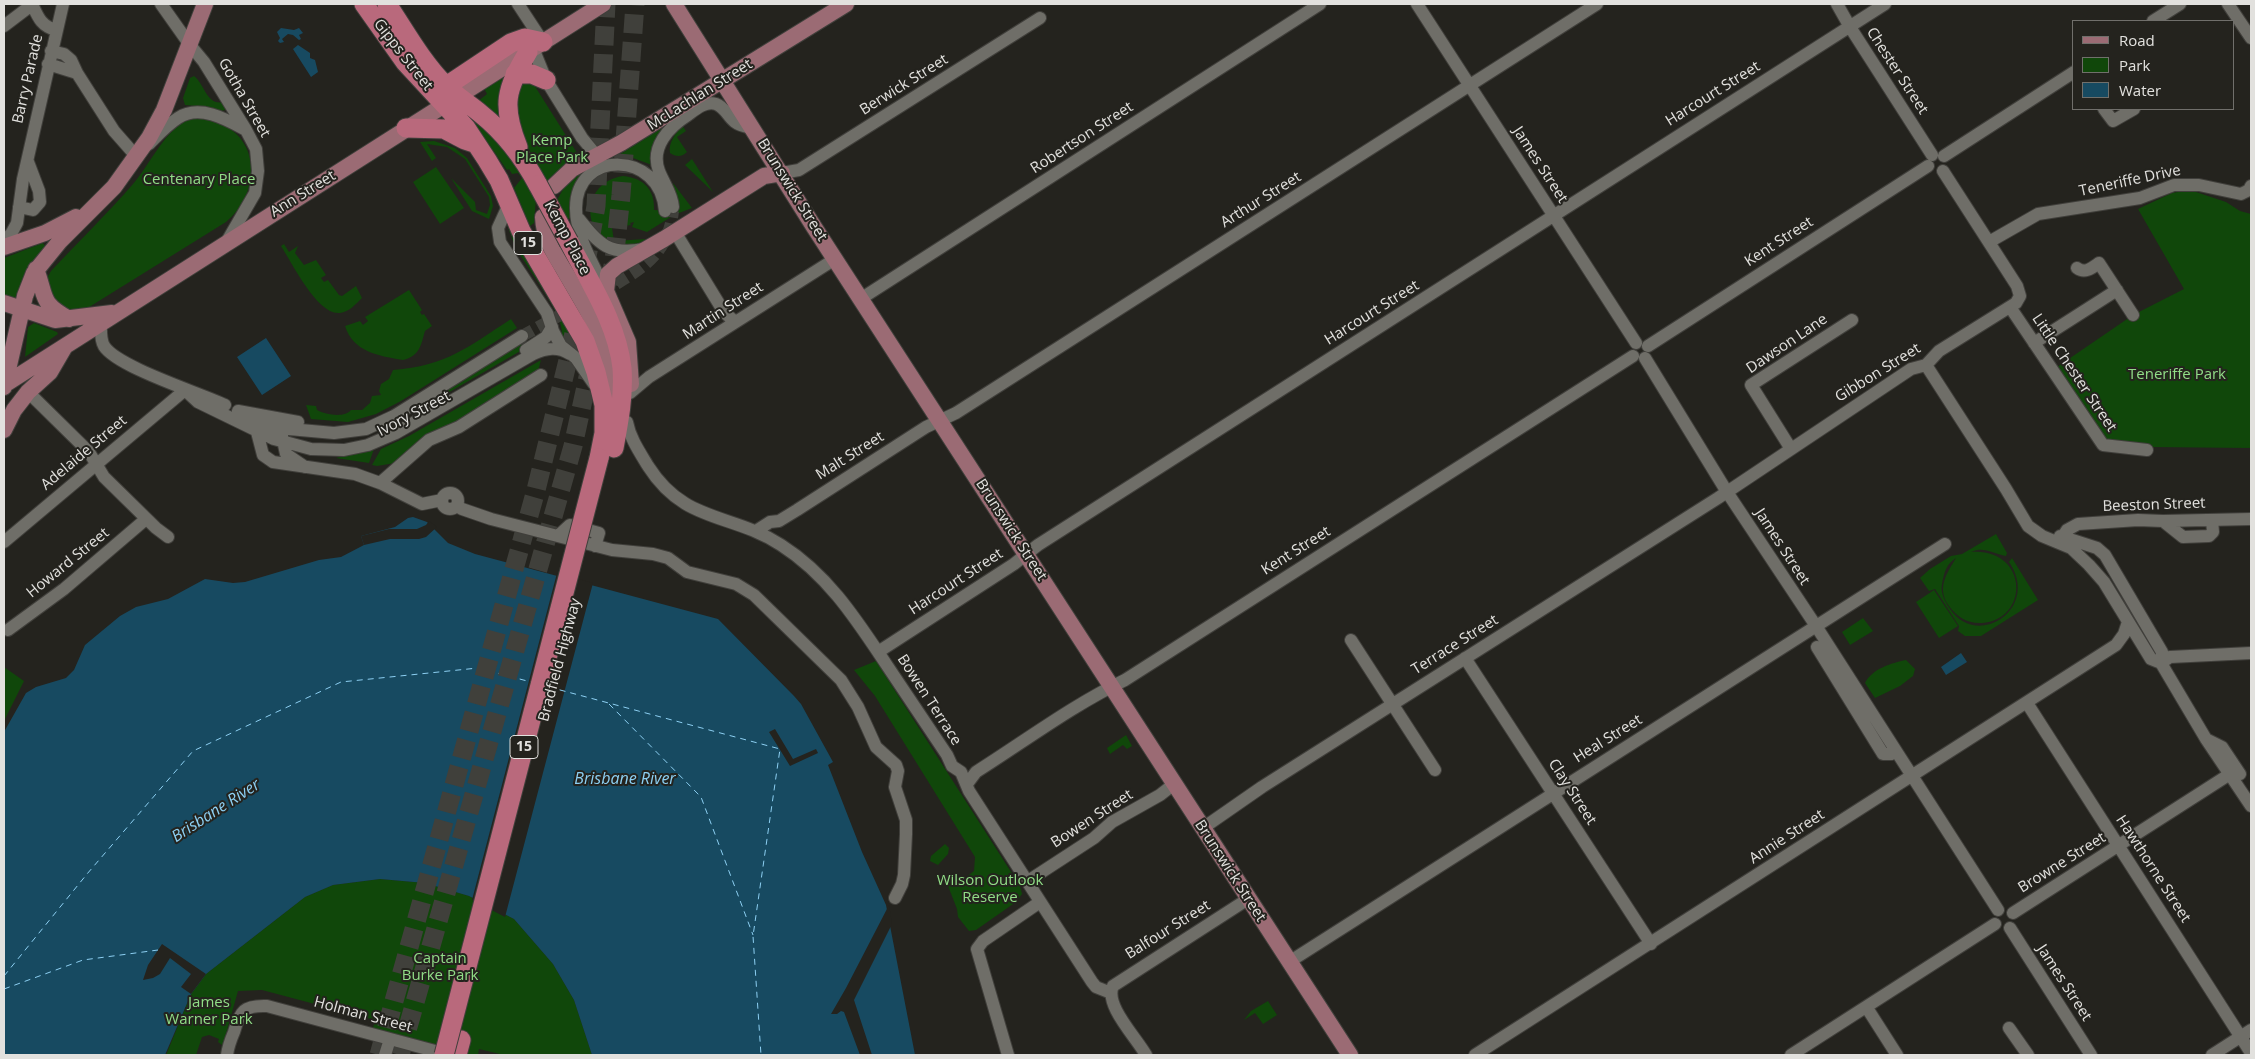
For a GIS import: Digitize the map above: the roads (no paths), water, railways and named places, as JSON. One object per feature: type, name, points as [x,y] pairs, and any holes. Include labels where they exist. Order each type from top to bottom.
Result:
[{"type":"highway","name":"Gipps Street","points":[[364,4],[405,62],[445,95]]},
{"type":"highway","name":"Gipps Street","points":[[387,4],[422,56],[445,95]]},
{"type":"highway","points":[[445,95],[513,42],[528,38],[535,47],[515,74],[507,102],[511,126],[520,154]]},
{"type":"highway","points":[[515,74],[532,74],[546,80]]},
{"type":"highway","name":"15","points":[[445,95],[495,174],[521,231],[585,341],[594,362],[603,396],[621,410]]},
{"type":"highway","name":"Kemp Place","points":[[445,95],[492,124],[546,185],[569,242],[613,330],[617,342],[622,380],[621,410]]},
{"type":"highway","points":[[406,128],[444,129],[474,143]]},
{"type":"highway","name":"Bradfield Highway","points":[[444,1055],[621,410]]},
{"type":"highway","name":"Bradfield Highway","points":[[457,1055],[608,459]]},
{"type":"main road","points":[[4,385],[28,285],[36,270],[60,241],[102,199],[137,155],[164,110],[205,4]]},
{"type":"main road","points":[[535,47],[603,4]]},
{"type":"main road","name":"Brunswick Street","points":[[674,4],[782,172],[835,259],[1350,1055]]},
{"type":"main road","name":"McLachlan Street","points":[[546,185],[581,164],[622,144],[846,4]]},
{"type":"main road","name":"Ann Street","points":[[4,385],[406,128],[445,95]]},
{"type":"main road","points":[[606,291],[608,274],[612,270],[764,176],[782,172]]},
{"type":"main road","points":[[4,247],[45,234],[63,225],[102,199]]},
{"type":"main road","points":[[543,217],[548,243],[591,318],[607,354],[612,386],[621,410]]},
{"type":"main road","points":[[36,270],[45,302],[54,311],[69,320]]},
{"type":"main road","name":"Kemp Place","points":[[606,291],[628,342],[631,363],[621,410]]},
{"type":"main road","points":[[4,302],[52,320],[69,320],[117,313]]},
{"type":"main road","points":[[4,312],[15,339]]},
{"type":"main road","points":[[4,430],[14,410],[28,392],[50,372],[66,345]]},
{"type":"street","points":[[4,26],[32,4],[40,21],[45,26],[58,24]]},
{"type":"street","name":"Barry Parade","points":[[4,241],[15,227],[62,4]]},
{"type":"street","name":"Gotha Street","points":[[161,4],[201,58],[246,130],[257,156],[258,180],[251,202],[226,243]]},
{"type":"street","points":[[518,4],[546,80],[582,138],[597,156]]},
{"type":"street","name":"Robertson Street","points":[[862,298],[1320,4]]},
{"type":"street","name":"James Street","points":[[1417,4],[1640,351],[1727,492],[1816,626],[1998,910]]},
{"type":"street","name":"Arthur Street","points":[[940,420],[976,401],[1597,4]]},
{"type":"street","name":"Chester Street","points":[[1837,4],[1935,159]]},
{"type":"street","name":"Harcourt Street","points":[[878,652],[1554,217],[1562,209],[1885,4]]},
{"type":"street","points":[[2155,20],[2180,4]]},
{"type":"street","points":[[2228,4],[2251,38]]},
{"type":"street","name":"Berwick Street","points":[[782,172],[799,170],[1040,18]]},
{"type":"street","points":[[51,51],[68,56],[77,74],[114,131],[137,155],[176,119],[186,114],[202,113],[216,115],[246,130]]},
{"type":"street","points":[[48,64],[77,74]]},
{"type":"street","name":"Kent Street","points":[[967,784],[976,772],[1640,351],[1935,159],[2072,73]]},
{"type":"street","points":[[649,248],[627,251],[608,248],[595,240],[576,215],[577,199],[588,178],[600,168],[615,163],[634,166],[650,177],[669,211],[670,194],[659,170],[657,158],[664,137],[673,125],[702,106],[710,103],[719,106],[736,124],[753,128]]},
{"type":"street","points":[[2105,110],[2113,122],[2132,110]]},
{"type":"street","points":[[581,164],[583,152],[582,138]]},
{"type":"street","points":[[1935,159],[1934,172],[1942,171],[1989,242]]},
{"type":"street","points":[[19,207],[33,210],[40,202],[39,191],[28,162]]},
{"type":"street","name":"Teneriffe Drive","points":[[1989,242],[2038,214],[2140,198],[2174,185],[2186,184],[2241,194],[2249,190],[2251,186]]},
{"type":"street","points":[[509,204],[498,228],[498,237],[547,313],[562,346],[586,371],[603,396]]},
{"type":"street","name":"Kemp Place","points":[[576,215],[580,233],[606,291]]},
{"type":"street","points":[[675,232],[724,312],[735,322]]},
{"type":"street","name":"Gibbon Street","points":[[1727,492],[1911,369],[1926,365],[1939,351],[2016,303],[2020,296],[2017,286],[1989,242]]},
{"type":"street","name":"Martin Street","points":[[621,410],[638,384],[835,259]]},
{"type":"street","points":[[2076,268],[2086,271],[2100,263],[2133,315]]},
{"type":"street","points":[[2034,343],[2117,290]]},
{"type":"street","name":"Little Chester Street","points":[[2010,307],[2103,445],[2147,450]]},
{"type":"street","name":"Dawson Lane","points":[[1791,449],[1750,385],[1852,320]]},
{"type":"street","points":[[101,323],[104,345],[116,358],[185,390],[198,402],[234,413],[278,436],[286,454],[305,467]]},
{"type":"street","name":"Ivory Street","points":[[234,413],[257,432],[278,436],[327,444],[349,443],[368,438],[405,421],[542,341],[552,327]]},
{"type":"street","name":"Ivory Street","points":[[234,413],[338,427],[354,425],[396,408],[520,333],[394,416],[366,429],[278,436]]},
{"type":"street","name":"Ivory Street","points":[[278,436],[322,451],[344,450],[368,445],[396,433],[533,354],[551,348],[560,348],[570,354]]},
{"type":"street","points":[[1926,365],[2021,514],[2060,539],[2090,565],[2104,582],[2151,659],[2161,663]]},
{"type":"street","points":[[380,483],[429,440],[459,427],[541,375]]},
{"type":"street","name":"Adelaide Street","points":[[7,536],[185,390]]},
{"type":"street","points":[[28,392],[89,452],[104,477],[146,519],[168,537]]},
{"type":"street","name":"Bowen Terrace","points":[[621,410],[636,448],[654,475],[671,495],[699,512],[756,531],[774,541],[822,577],[845,603],[947,755],[951,765],[961,772],[969,791],[1093,984],[1111,993]]},
{"type":"street","name":"Malt Street","points":[[756,531],[770,522],[779,521],[926,427],[940,420]]},
{"type":"street","points":[[279,463],[272,454],[278,436],[284,424],[294,422]]},
{"type":"street","points":[[257,432],[263,455],[279,463],[355,474],[380,483],[422,504],[442,500],[443,506],[448,509],[458,506],[491,519],[558,536],[570,524],[599,533],[595,546],[653,554],[668,558],[687,572],[744,588],[754,595],[841,680],[858,707],[876,747],[896,765],[898,771],[895,787],[906,820],[906,834],[904,875],[895,898]]},
{"type":"street","name":"Terrace Street","points":[[1202,828],[1262,787],[1727,492]]},
{"type":"street","name":"Howard Street","points":[[8,630],[64,589],[146,519]]},
{"type":"street","name":"Beeston Street","points":[[2060,539],[2072,526],[2078,524],[2138,520],[2251,519]]},
{"type":"street","points":[[774,541],[779,521]]},
{"type":"street","points":[[2060,539],[2097,548],[2105,556],[2162,652],[2161,663],[2206,740],[2251,806]]},
{"type":"street","name":"Heal Street","points":[[1289,962],[1945,544]]},
{"type":"street","name":"Annie Street","points":[[1476,1055],[2116,645],[2124,634],[2128,622]]},
{"type":"street","points":[[1351,640],[1435,770]]},
{"type":"street","name":"Annie Street","points":[[2116,645],[2140,643]]},
{"type":"street","points":[[1817,647],[1884,754],[1891,754],[1896,751]]},
{"type":"street","points":[[2161,663],[2170,657],[2251,654]]},
{"type":"street","name":"Clay Street","points":[[1465,658],[1651,944]]},
{"type":"street","name":"Hawthorne Street","points":[[2027,703],[2119,846],[2246,1033],[2251,1053]]},
{"type":"street","points":[[2206,740],[2222,747],[2251,792]]},
{"type":"street","points":[[961,772],[976,772]]},
{"type":"street","name":"Browne Street","points":[[2013,913],[2230,774]]},
{"type":"street","name":"Bowen Street","points":[[1028,882],[1094,838],[1112,822],[1174,784]]},
{"type":"street","name":"Balfour Street","points":[[1111,993],[1118,982],[1248,899]]},
{"type":"street","points":[[1008,1055],[976,949],[983,941],[1040,902]]},
{"type":"street","points":[[2008,909],[2013,913],[2015,920],[2010,928],[2003,930],[1994,924],[1994,915],[1998,910],[2008,909]]},
{"type":"street","points":[[1791,1055],[1867,1008],[1994,924]]},
{"type":"street","name":"James Street","points":[[2010,928],[2091,1055]]},
{"type":"street","points":[[1111,993],[1113,1006],[1146,1055]]},
{"type":"street","name":"Holman Street","points":[[227,1055],[239,1015],[251,1007],[268,1006],[451,1055]]},
{"type":"street","points":[[1867,1008],[1897,1055]]},
{"type":"street","points":[[2009,1028],[2028,1055]]},
{"type":"street","points":[[2212,1055],[2246,1033]]},
{"type":"street","points":[[386,1055],[390,1039]]},
{"type":"water","points":[[281,28],[294,30],[299,28],[303,33],[299,35],[301,39],[299,40],[293,35],[288,34],[282,39],[284,42],[280,43],[277,32]]},
{"type":"water","points":[[298,45],[310,53],[310,58],[315,60],[318,72],[311,77],[293,49]]},
{"type":"water","points":[[266,338],[291,376],[262,395],[237,357]]},
{"type":"water","name":"Brisbane River","points":[[413,517],[427,522],[448,543],[475,554],[718,619],[794,696],[801,704],[833,762],[828,765],[862,852],[886,905],[915,1055],[592,1055],[574,1000],[553,964],[514,919],[469,896],[425,883],[380,879],[333,885],[305,897],[206,974],[191,994],[165,1055],[4,1055],[4,732],[26,693],[36,687],[66,678],[74,670],[85,645],[120,616],[136,607],[168,599],[205,579],[233,583],[245,582],[319,560],[341,557],[364,545],[361,536],[395,527],[408,518]]},
{"type":"water","points":[[1961,653],[1967,662],[1946,675],[1941,667]]},
{"type":"tunnel","points":[[585,268],[596,206],[606,4]]},
{"type":"tunnel","points":[[609,284],[614,261],[621,195],[635,4]]},
{"type":"tunnel","points":[[601,293],[627,278],[658,252],[665,241],[673,211]]},
{"type":"tunnel","points":[[522,336],[575,307]]},
{"type":"tunnel","points":[[379,1055],[536,490],[572,344],[577,315]]},
{"type":"tunnel","points":[[400,1055],[573,446],[592,359]]},
{"type":"park label","name":"Kemp Place Park","points":[[552,150]]},
{"type":"park label","name":"Centenary Place","points":[[199,180]]},
{"type":"park label","name":"Teneriffe Park","points":[[2177,375]]},
{"type":"park label","name":"Wilson Outlook Reserve","points":[[990,890]]},
{"type":"park label","name":"Captain Burke Park","points":[[440,968]]},
{"type":"park label","name":"James Warner Park","points":[[209,1012]]}]
